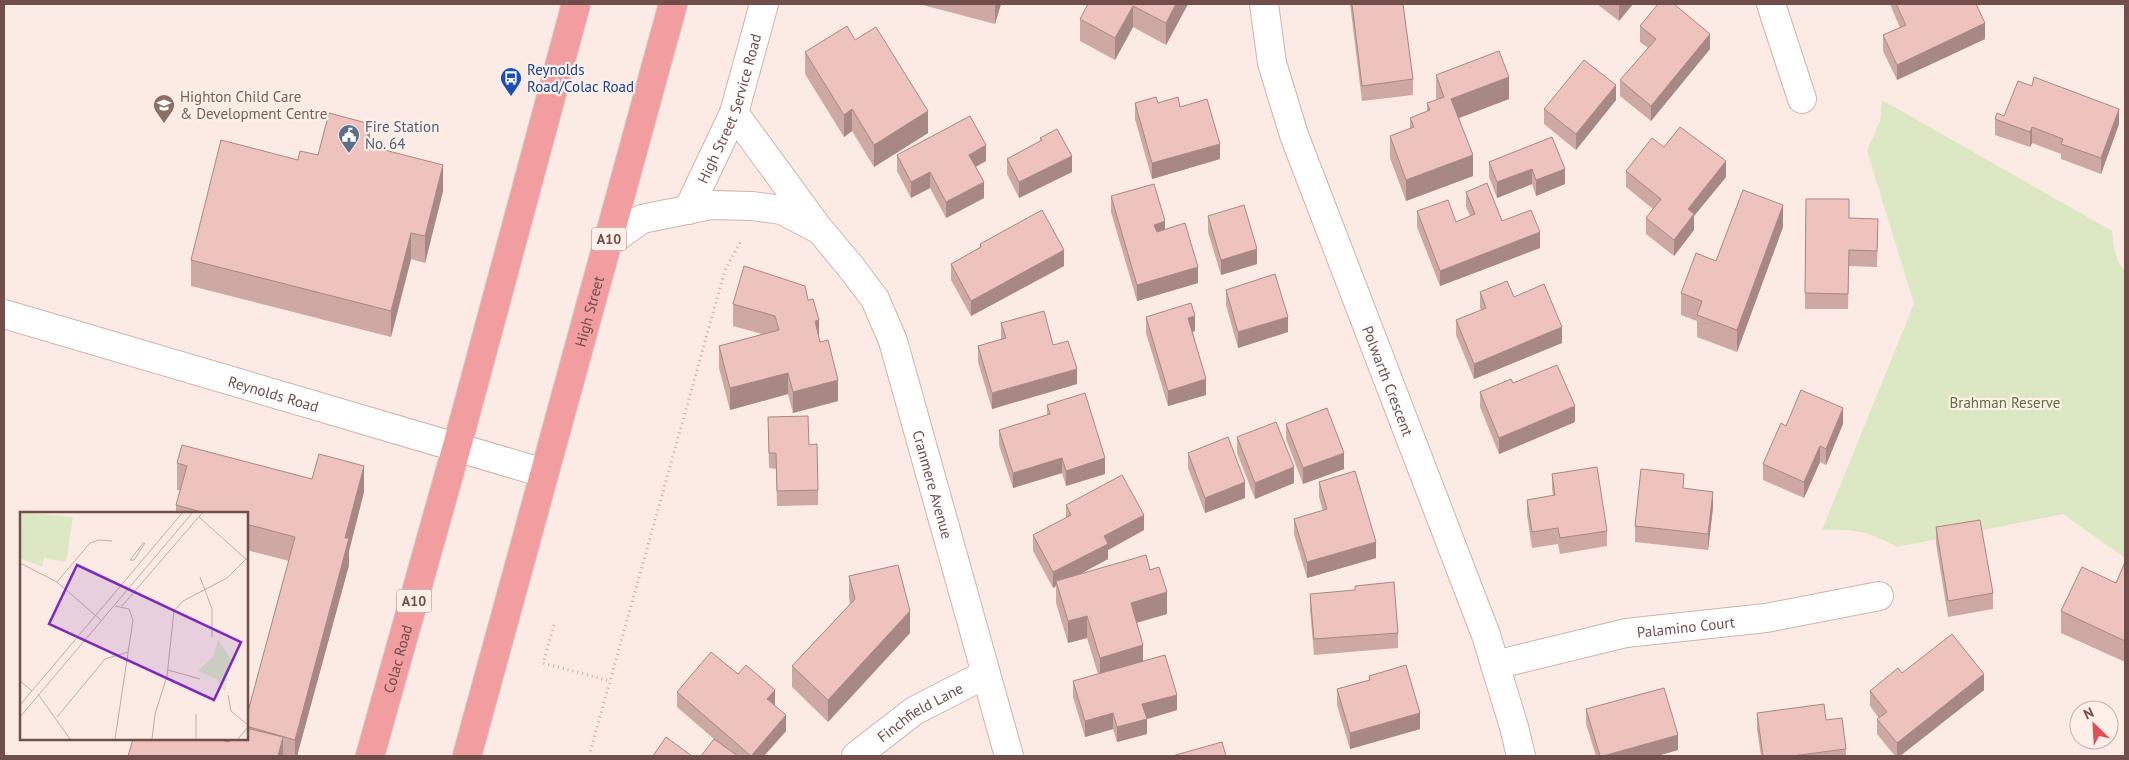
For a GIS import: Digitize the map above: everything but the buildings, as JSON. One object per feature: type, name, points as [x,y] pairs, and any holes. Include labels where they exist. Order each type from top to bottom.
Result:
[{"type":"highway","name":"A10","points":[[457,446],[576,4]]},
{"type":"highway","name":"High Street","points":[[544,473],[673,4]]},
{"type":"highway","name":"Colac Road","points":[[370,756],[457,446]]},
{"type":"highway","name":"A10","points":[[467,756],[544,473]]},
{"type":"street","name":"High Street Service Road","points":[[688,210],[734,113],[764,4]]},
{"type":"street","name":"Polwarth Crescent","points":[[1264,4],[1272,63],[1294,135],[1478,616],[1495,665],[1521,756]]},
{"type":"street","points":[[1771,4],[1802,99]]},
{"type":"street","name":"Cranmere Avenue","points":[[734,113],[820,230],[875,300],[893,341],[1010,756]]},
{"type":"street","name":"Cranmere Avenue","points":[[608,242],[642,219],[712,205],[752,206],[782,210],[820,230]]},
{"type":"street","name":"Reynolds Road","points":[[4,314],[544,473]]},
{"type":"street","name":"Palamino Court","points":[[1495,665],[1626,633],[1766,618],[1880,596]]},
{"type":"street","name":"Finchfield Lane","points":[[856,756],[914,711],[986,674]]},
{"type":"path","points":[[589,756],[724,270],[742,239],[752,206]]},
{"type":"path","points":[[554,624],[543,663],[610,681]]},
{"type":"green space","name":"Brahman Reserve","points":[[1882,100],[2112,231],[2115,252],[2125,271],[2125,558],[2063,514],[1897,547],[1878,537],[1861,532],[1822,530],[1914,304],[1867,151],[1880,121]]},
{"type":"place","name":"Reynolds Road/Colac Road","points":[[511,97]]},
{"type":"place","name":"Highton Child Care & Development Centre","points":[[164,124]]},
{"type":"place","name":"Fire Station No. 64","points":[[349,154]]}]
